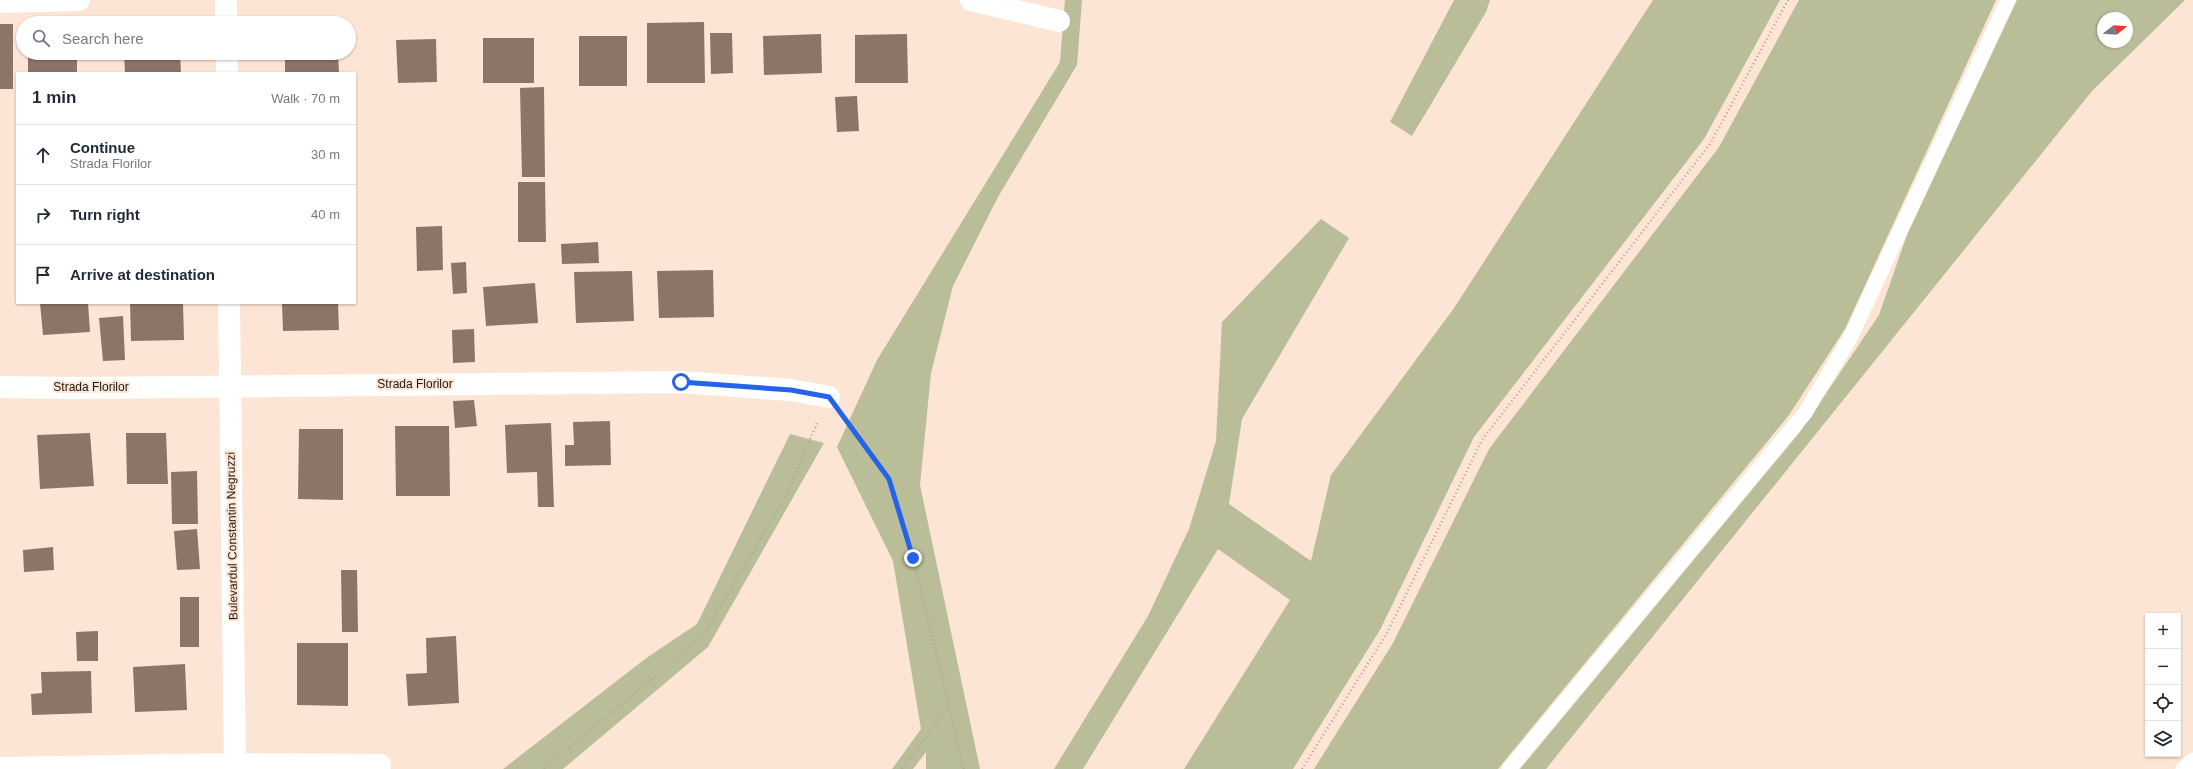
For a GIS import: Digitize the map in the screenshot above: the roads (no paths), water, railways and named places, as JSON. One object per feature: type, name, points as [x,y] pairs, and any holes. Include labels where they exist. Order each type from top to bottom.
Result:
[{"type":"street","points":[[0,2],[79,0]]},
{"type":"street","points":[[226,0],[226,16]]},
{"type":"street","points":[[971,0],[1060,21]]},
{"type":"street","points":[[227,60],[227,72]]},
{"type":"street","name":"Bulevardul Constantin Negruzzi","points":[[229,304],[235,766]]},
{"type":"street","name":"Strada Florilor","points":[[0,387],[76,388],[230,385],[681,382],[791,390],[829,397]]},
{"type":"street","points":[[0,768],[380,765]]},
{"type":"lane","points":[[1509,769],[1805,413],[1850,338],[2008,0]]},
{"type":"lane","points":[[2184,769],[2193,760]]}]
